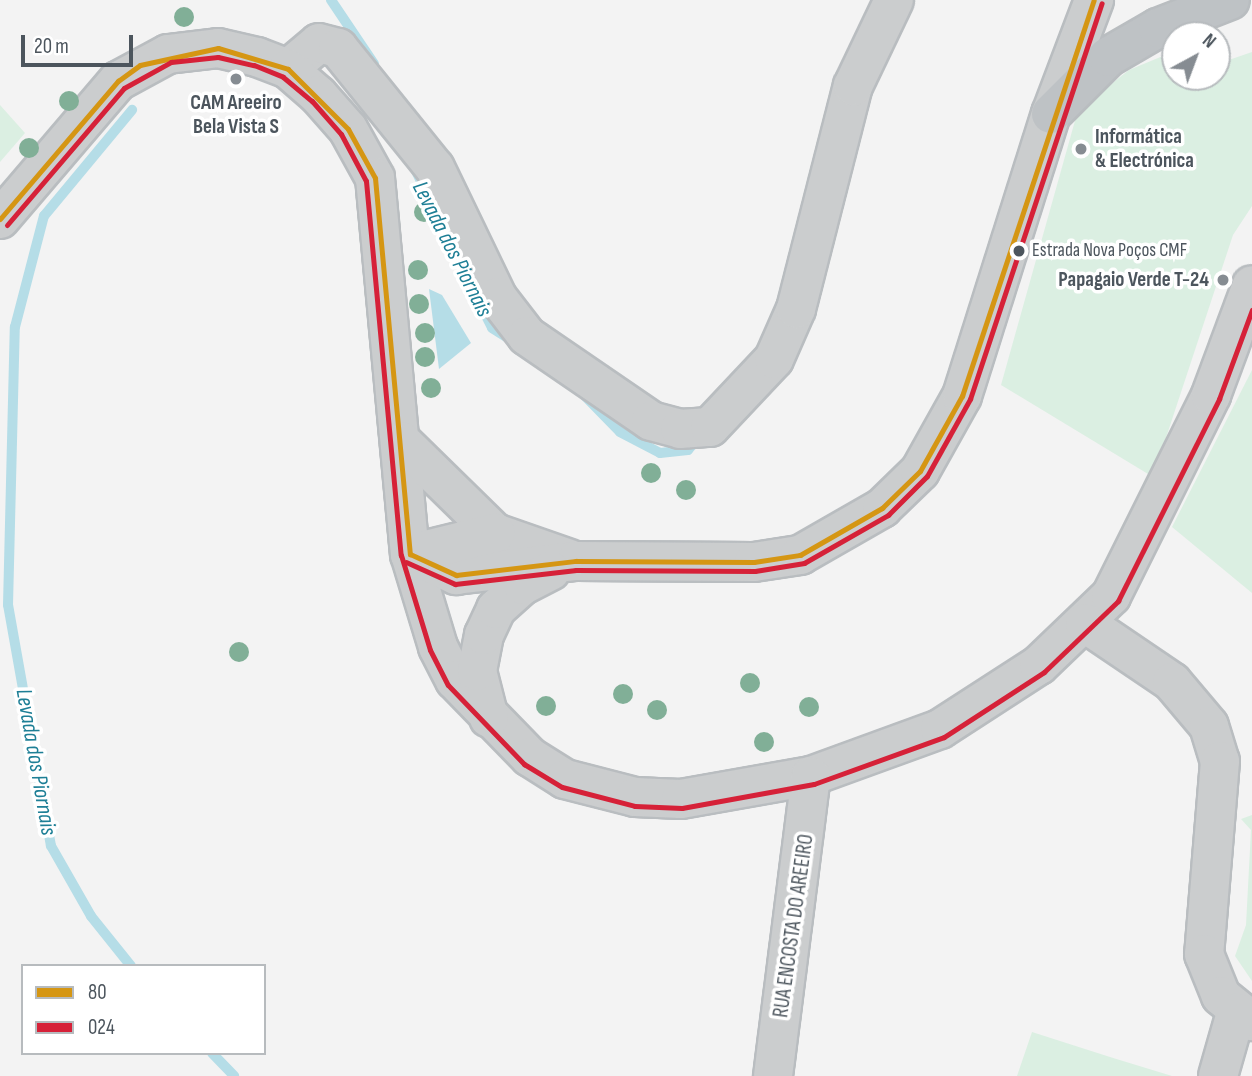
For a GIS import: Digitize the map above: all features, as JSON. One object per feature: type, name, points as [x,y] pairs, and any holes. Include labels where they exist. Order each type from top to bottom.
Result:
[{"type":"highway","points":[[1051,114],[1108,57],[1158,28],[1230,0]]},
{"type":"street","points":[[288,69],[319,43],[338,48],[435,168],[497,297],[527,336],[651,421],[680,429],[710,427],[774,359],[796,309],[853,86],[894,0]]},
{"type":"street","points":[[410,554],[456,575],[576,561],[754,562],[800,555],[882,508],[920,471],[962,396],[1051,114],[1094,0]]},
{"type":"street","points":[[0,219],[118,81],[140,65],[218,48],[288,69],[348,129],[375,178],[410,554],[438,647],[454,680],[489,718],[565,779],[635,797],[681,799],[810,776],[940,729],[1039,665],[1085,624],[1111,596],[1176,472],[1252,285]]},
{"type":"street","points":[[401,441],[495,533],[576,561]]},
{"type":"street","points":[[410,554],[495,533]]},
{"type":"street","points":[[489,718],[477,671],[496,609],[523,585],[576,561]]},
{"type":"street","points":[[1085,624],[1172,682],[1209,726],[1220,761],[1204,954],[1210,980],[1244,1017],[1218,1076]]},
{"type":"street","name":"RUA ENCOSTA DO AREEIRO","points":[[773,1076],[810,776]]},
{"type":"green space","points":[[1252,52],[1252,206],[1233,235],[1153,477],[1001,385],[1078,110],[1129,70],[1161,57],[1161,91],[1231,91],[1231,59]]},
{"type":"green space","points":[[0,105],[25,133],[0,162]]},
{"type":"green space","points":[[1252,370],[1252,593],[1172,527]]},
{"type":"green space","points":[[1252,815],[1252,981],[1235,956],[1246,925],[1251,830],[1241,819]]},
{"type":"green space","points":[[1032,1032],[1110,1057],[1172,1076],[1017,1076]]},
{"type":"water","points":[[429,289],[442,295],[471,343],[439,369]]},
{"type":"waterway","name":"Levada dos Piornais","points":[[331,0],[374,64]]},
{"type":"waterway","name":"Levada dos Piornais","points":[[129,964],[91,916],[51,846],[8,605],[15,327],[44,216],[132,110]]},
{"type":"waterway","name":"Levada dos Piornais","points":[[410,158],[461,266]]},
{"type":"waterway","name":"Levada dos Piornais","points":[[478,300],[492,328],[511,340]]},
{"type":"waterway","name":"Levada dos Piornais","points":[[585,396],[620,432],[660,453],[688,450],[697,439]]},
{"type":"waterway","name":"Levada dos Piornais","points":[[214,1055],[234,1076]]},
{"type":"transit line","name":"80","points":[[410,554],[456,575],[576,561],[754,562],[800,555],[882,508],[920,471],[962,396],[1094,0]]},
{"type":"transit line","name":"024","points":[[406,562],[455,584],[576,570],[755,571],[804,563],[888,515],[927,476],[970,399],[1102,3]]},
{"type":"transit line","name":"80","points":[[0,219],[118,81],[140,65],[218,48],[288,69],[348,129],[375,178],[410,554]]},
{"type":"transit line","name":"024","points":[[7,225],[124,88],[171,62],[218,57],[254,65],[283,77],[312,101],[341,134],[366,181],[401,555],[430,650],[448,685],[524,764],[562,787],[635,806],[682,808],[814,784],[944,737],[1044,672],[1118,601],[1219,399],[1252,310]]},
{"type":"place","name":"CAM Areeiro Bela Vista S","points":[[236,79]]},
{"type":"place","name":"Informática & Electrónica","points":[[1081,149]]},
{"type":"place","name":"Estrada Nova Poços CMF","points":[[1019,251]]},
{"type":"place","name":"Papagaio Verde T-24","points":[[1223,280]]}]
